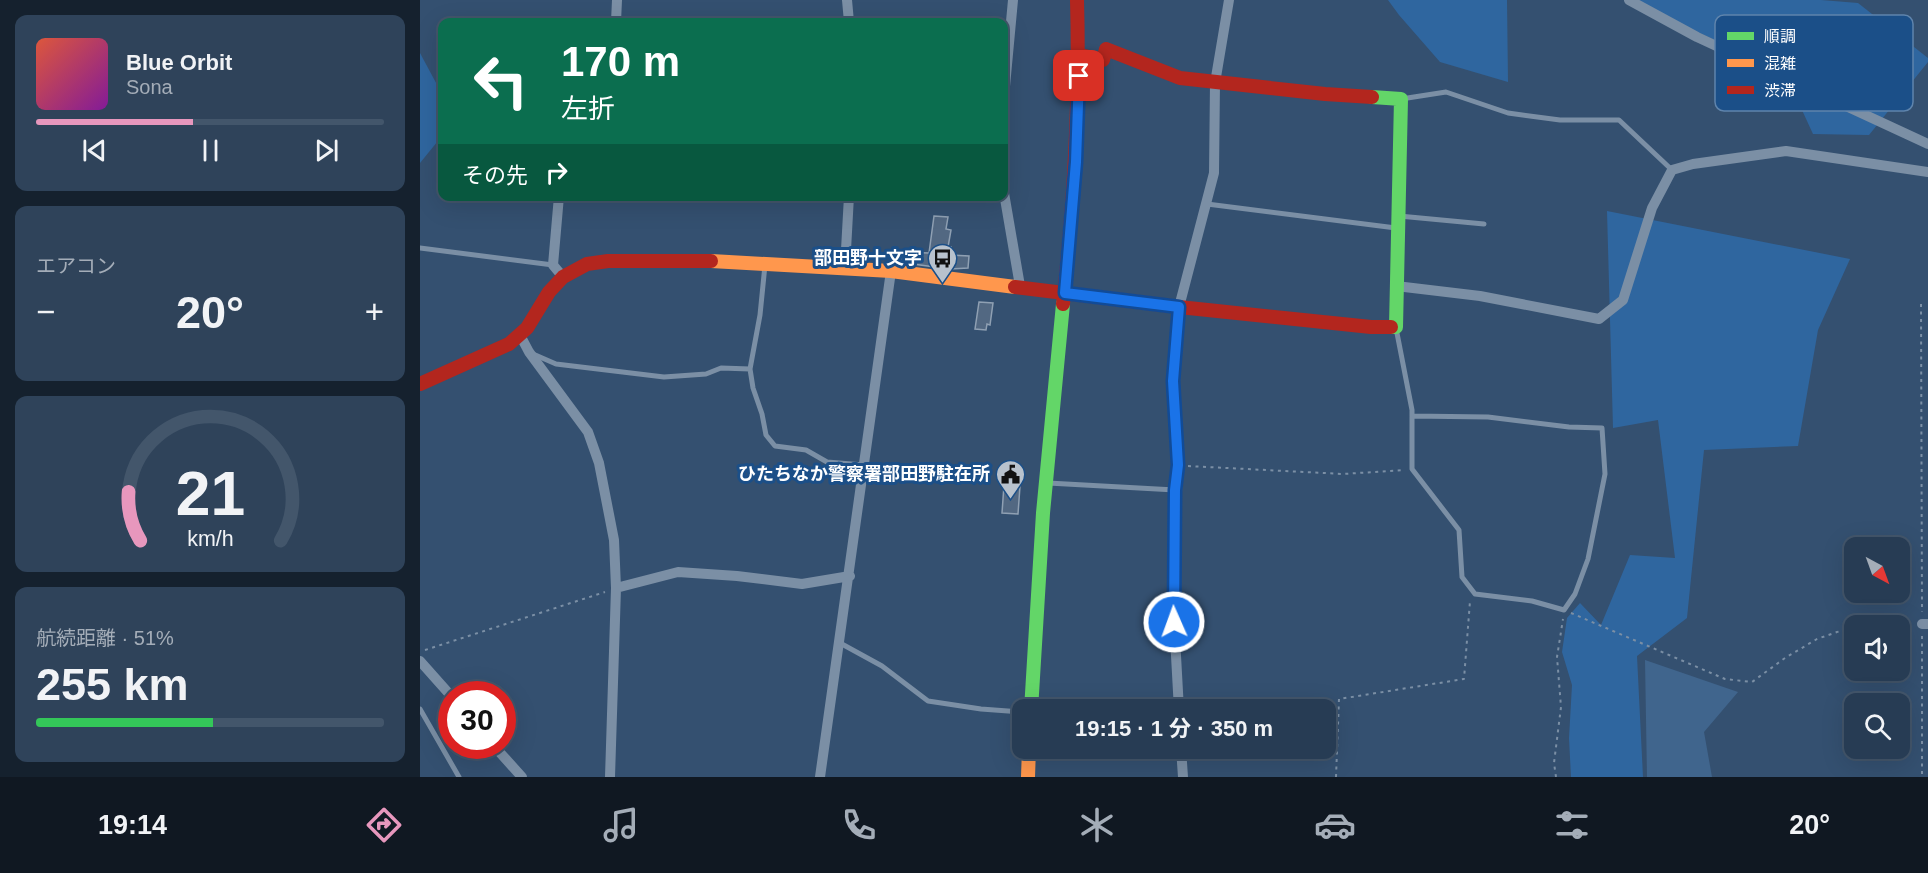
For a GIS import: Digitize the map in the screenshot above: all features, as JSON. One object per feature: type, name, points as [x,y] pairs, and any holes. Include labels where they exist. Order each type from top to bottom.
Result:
[{"type":"street","points":[[616,0],[616,18]]},
{"type":"street","points":[[847,0],[849,18]]},
{"type":"street","points":[[1008,54],[1013,0]]},
{"type":"street","points":[[1031,699],[1035,602],[1076,162],[1080,55],[1077,0]]},
{"type":"street","points":[[1178,699],[1173,601],[1175,490],[1178,465],[1173,381],[1179,307],[1214,173],[1215,83],[1229,0]]},
{"type":"street","points":[[1629,0],[1715,45]]},
{"type":"street","points":[[420,384],[498,350],[520,335],[535,318],[549,292],[563,277],[587,264],[608,261],[695,260],[845,267],[1020,286],[1179,307],[1371,327],[1396,327],[1401,99],[1180,78],[1106,49],[1103,60],[1080,55]]},
{"type":"street","points":[[1857,111],[1928,144]]},
{"type":"street","points":[[1396,286],[1480,296],[1599,319],[1623,300],[1652,208],[1672,170],[1693,164],[1786,151],[1928,172]]},
{"type":"street","points":[[559,201],[553,264],[563,277]]},
{"type":"street","points":[[845,267],[849,201]]},
{"type":"street","points":[[1005,201],[1020,286]]},
{"type":"street","points":[[820,777],[891,272]]},
{"type":"street","points":[[520,335],[529,352],[588,432],[599,462],[614,540],[616,588],[610,777]]},
{"type":"street","points":[[616,588],[678,572],[802,584],[850,576]]},
{"type":"street","points":[[420,662],[438,682]]},
{"type":"street","points":[[506,759],[522,777]]},
{"type":"street","points":[[1028,777],[1029,759]]},
{"type":"street","points":[[1182,759],[1183,777]]},
{"type":"lane","points":[[1401,99],[1446,92],[1508,113],[1560,120],[1618,120],[1672,170]]},
{"type":"lane","points":[[1207,204],[1398,222],[1484,224]]},
{"type":"lane","points":[[420,248],[553,264]]},
{"type":"lane","points":[[765,265],[760,315],[750,369],[766,435],[775,446],[806,450],[827,462],[865,465]]},
{"type":"lane","points":[[1396,327],[1412,416],[1413,470],[1458,530],[1462,578],[1475,594],[1532,601],[1564,610],[1575,594],[1588,559],[1605,474],[1602,428],[1569,427],[1488,417],[1412,416]]},
{"type":"lane","points":[[529,352],[556,364],[664,377],[706,374],[721,368],[750,369]]},
{"type":"lane","points":[[1046,483],[1175,490]]},
{"type":"lane","points":[[840,643],[882,666],[928,701],[1012,711]]},
{"type":"lane","points":[[420,709],[459,777]]},
{"type":"path","points":[[1921,304],[1925,624],[1922,777]]},
{"type":"path","points":[[1178,465],[1343,474],[1413,470]]},
{"type":"path","points":[[420,652],[616,588]]},
{"type":"path","points":[[1336,777],[1339,699],[1464,679],[1471,590]]},
{"type":"path","points":[[1556,777],[1554,763],[1561,706],[1557,657],[1564,610],[1725,680],[1752,682],[1785,658],[1817,639],[1844,630]]},
{"type":"path","points":[[1910,625],[1925,624]]},
{"type":"shaded area","points":[[1388,0],[1507,0],[1508,82],[1440,62]]},
{"type":"shaded area","points":[[1626,0],[1821,0],[1858,3],[1873,15],[1715,15],[1715,40]]},
{"type":"shaded area","points":[[1913,46],[1928,58],[1928,62],[1913,81]]},
{"type":"shaded area","points":[[420,53],[438,87],[438,141],[420,163]]},
{"type":"shaded area","points":[[1802,111],[1888,111],[1869,135],[1813,134]]},
{"type":"shaded area","points":[[1607,211],[1850,259],[1818,330],[1798,446],[1704,450],[1687,618],[1637,656],[1643,777],[1571,777],[1569,738],[1572,685],[1562,652],[1567,618],[1580,603],[1601,625],[1630,555],[1675,558],[1658,420],[1613,428]]},
{"type":"shaded area","points":[[1645,660],[1738,692],[1704,732],[1712,777],[1647,777]]},
{"type":"building","points":[[934,216],[948,217],[946,229],[951,230],[948,247],[951,247],[950,255],[969,256],[968,268],[950,269],[898,262],[899,252],[929,253]]},
{"type":"building","points":[[979,302],[993,303],[990,325],[987,324],[986,330],[975,329]]},
{"type":"building","name":"ひたちなか警察署部田野駐在所","points":[[1004,485],[1020,486],[1018,514],[1002,513]]},
{"type":"traffic: fast","points":[[1372,97],[1401,99],[1396,327],[1391,327]]},
{"type":"traffic: fast","points":[[1032,699],[1043,513],[1063,304]]},
{"type":"traffic: slow","points":[[711,261],[891,271],[1015,287]]},
{"type":"traffic: slow","points":[[1028,777],[1029,759]]},
{"type":"traffic: jam","points":[[1063,304],[1075,152],[1078,76],[1077,0]]},
{"type":"traffic: jam","points":[[1080,55],[1103,60],[1106,49],[1180,78],[1372,97]]},
{"type":"traffic: jam","points":[[420,384],[509,344],[527,328],[549,292],[563,277],[587,264],[608,261],[711,261]]},
{"type":"traffic: jam","points":[[1015,287],[1179,307],[1371,327],[1391,327]]},
{"type":"place","name":"部田野十文字","points":[[943,284]]},
{"type":"place","name":"ひたちなか警察署部田野駐在所","points":[[1011,500]]},
{"type":"route","points":[[1079,76],[1076,162],[1065,293],[1179,307],[1173,381],[1178,465],[1175,490],[1174,622]]}]
